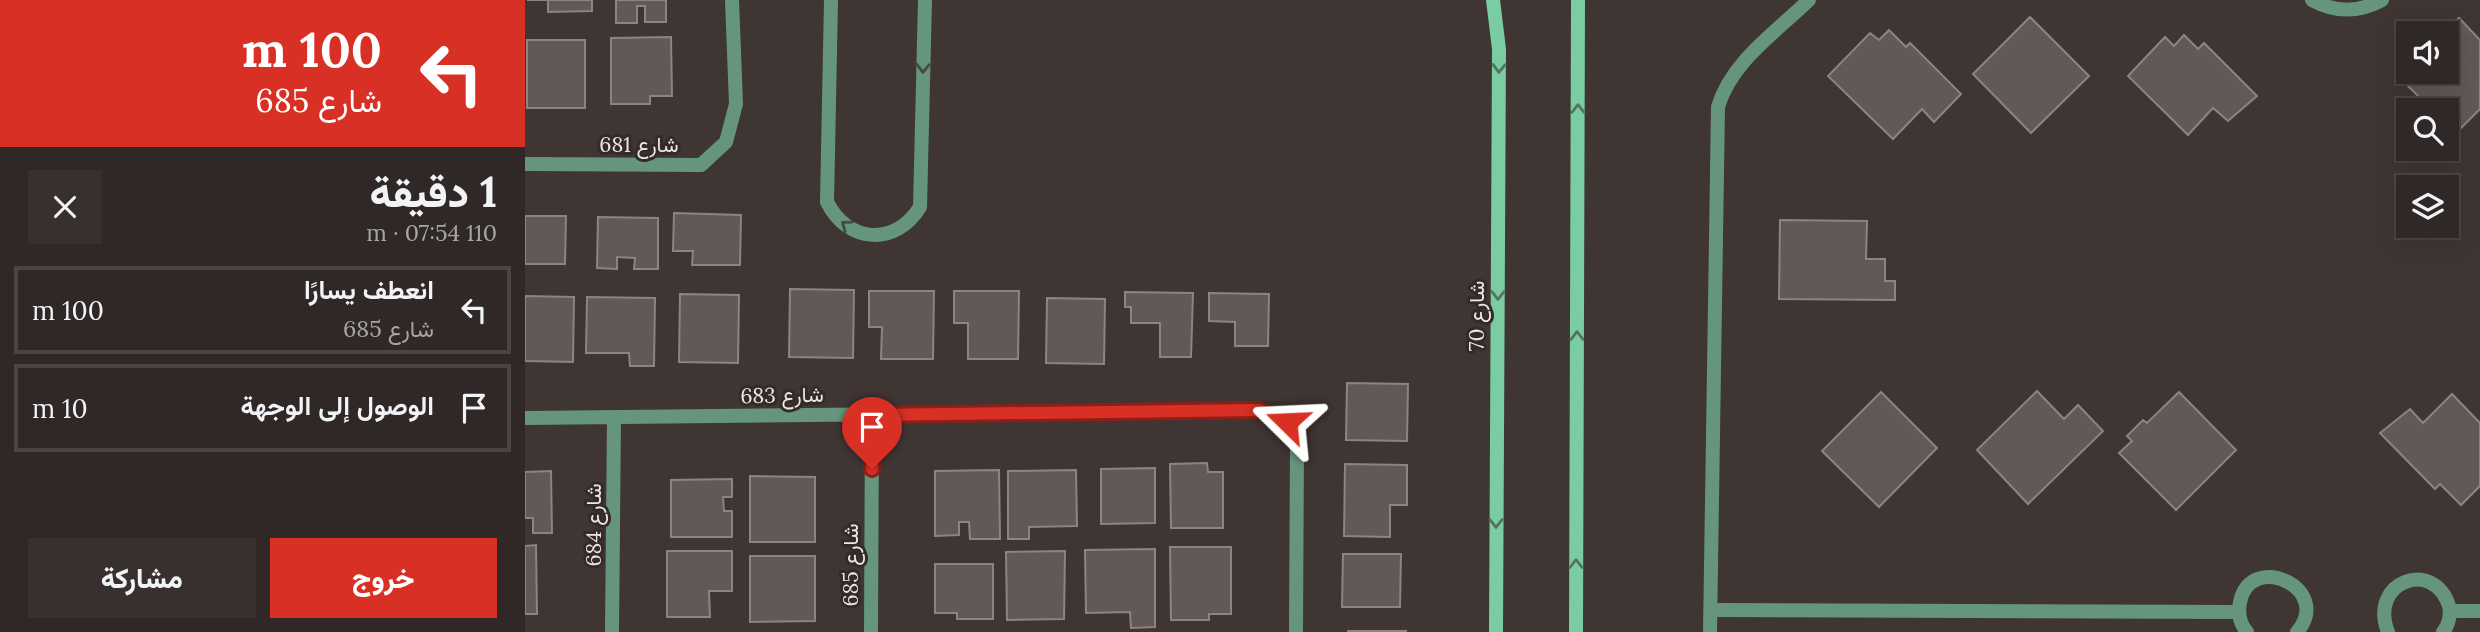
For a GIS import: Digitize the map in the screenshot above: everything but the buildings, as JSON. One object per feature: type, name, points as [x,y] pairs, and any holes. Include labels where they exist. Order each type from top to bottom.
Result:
[{"type":"main road","name":"شارع 70","points":[[1493,0],[1499,49],[1496,632]]},
{"type":"main road","points":[[1576,632],[1578,0]]},
{"type":"street","name":"شارع 681","points":[[525,164],[701,165],[726,142],[736,104],[732,0]]},
{"type":"street","points":[[831,0],[827,202],[842,224],[865,235],[878,236],[903,227],[921,207],[925,0]]},
{"type":"street","points":[[1710,632],[1718,107],[1723,91],[1735,71],[1809,0]]},
{"type":"street","points":[[2312,0],[2339,10],[2356,10],[2382,0]]},
{"type":"street","name":"شارع 683","points":[[525,418],[1259,410],[1287,422],[1297,443],[1296,632]]},
{"type":"street","name":"شارع 685","points":[[871,632],[872,415]]},
{"type":"street","name":"شارع 684","points":[[612,632],[614,418]]},
{"type":"street","points":[[2247,632],[2238,612],[2242,595],[2253,582],[2270,576],[2287,580],[2301,592],[2306,608],[2302,626],[2297,632]]},
{"type":"street","points":[[2388,632],[2382,615],[2386,598],[2398,584],[2415,579],[2432,582],[2445,594],[2450,611],[2443,632]]},
{"type":"street","points":[[1711,610],[2238,612]]},
{"type":"street","points":[[2450,611],[2480,611]]},
{"type":"route","points":[[872,469],[872,415],[1259,410],[1287,422]]}]
